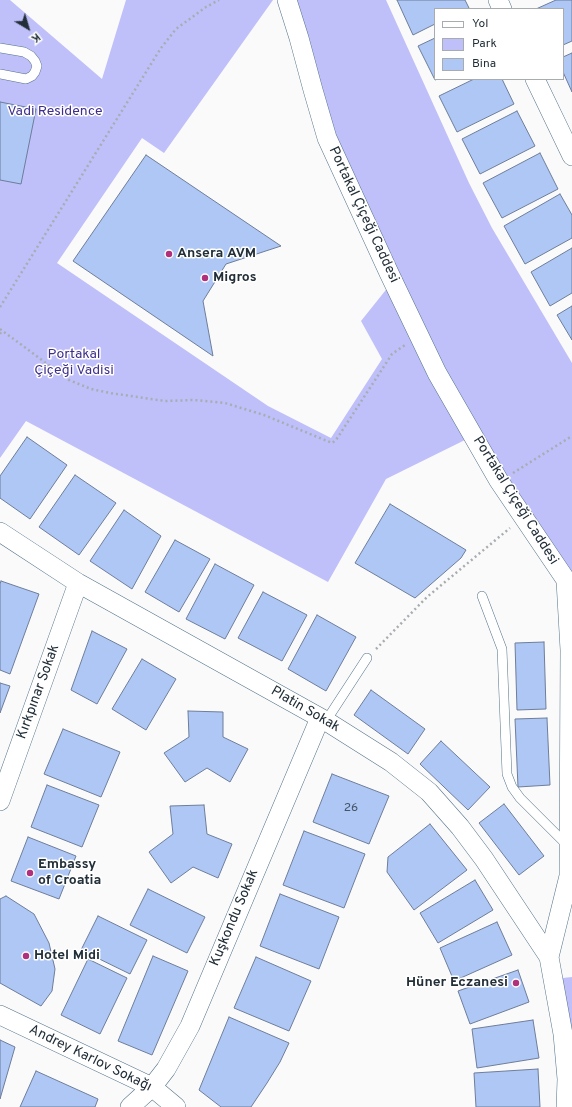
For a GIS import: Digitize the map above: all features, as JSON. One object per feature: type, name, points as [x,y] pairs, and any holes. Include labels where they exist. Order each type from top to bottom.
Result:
[{"type":"street","name":"Portakal Çiçeği Caddesi","points":[[287,0],[327,138],[420,338],[437,373],[499,481],[569,585],[569,876],[549,957],[568,1038],[566,1107]]},
{"type":"street","points":[[535,80],[572,156]]},
{"type":"street","name":"Platin Sokak","points":[[0,532],[78,583],[323,719],[392,762],[429,792],[460,827],[484,859],[549,957]]},
{"type":"street","name":"Kırkpınar Sokak","points":[[0,801],[78,583]]},
{"type":"street","name":"Kuşkondu Sokak","points":[[130,1107],[152,1087],[166,1069],[190,1026],[323,719]]},
{"type":"street","name":"Andrey Karlov Sokağı","points":[[0,1015],[152,1087],[176,1107]]},
{"type":"lane","points":[[0,48],[24,52],[31,56],[37,66],[32,76],[26,78],[0,74]]},
{"type":"lane","points":[[482,596],[502,649],[507,774],[512,787],[520,798],[569,847]]},
{"type":"lane","points":[[323,719],[367,658]]},
{"type":"path","points":[[0,308],[161,48],[176,29],[206,6],[218,0]]},
{"type":"path","points":[[0,334],[1,330],[69,380],[91,389],[164,400],[194,400],[225,403],[264,415],[332,443],[336,440],[392,354],[420,338]]},
{"type":"path","points":[[499,481],[572,436]]},
{"type":"path","points":[[367,658],[427,597],[523,517]]},
{"type":"green space","points":[[0,0],[10,0],[102,79],[126,0],[273,0],[164,153],[142,138],[57,263],[268,406],[331,438],[382,359],[361,321],[393,281],[327,138],[287,0],[386,0],[469,183],[492,228],[572,363],[572,589],[473,436],[386,479],[328,582],[26,421],[0,458]]},
{"type":"green space","points":[[572,977],[572,1041],[553,979]]},
{"type":"building","points":[[397,0],[465,0],[469,8],[434,8],[434,24],[413,35]]},
{"type":"building","points":[[556,0],[572,0],[572,41],[564,45],[564,8],[538,8]]},
{"type":"building","points":[[434,38],[434,78],[418,46]]},
{"type":"building","points":[[572,53],[572,92],[564,74],[564,57]]},
{"type":"building","points":[[472,80],[502,80],[514,104],[457,132],[439,96]]},
{"type":"building","points":[[0,102],[36,109],[21,184],[0,180]]},
{"type":"building","points":[[517,111],[535,146],[480,174],[462,139]]},
{"type":"building","points":[[540,153],[558,189],[502,218],[483,183]]},
{"type":"building","name":"Ansera AVM","points":[[146,155],[281,246],[226,264],[203,301],[213,356],[73,261]]},
{"type":"building","points":[[560,194],[572,215],[572,238],[525,264],[504,226]]},
{"type":"building","points":[[572,248],[572,293],[550,306],[531,272]]},
{"type":"building","points":[[572,306],[572,340],[557,315]]},
{"type":"building","points":[[27,437],[67,465],[30,519],[0,498],[0,476]]},
{"type":"building","points":[[75,475],[116,503],[79,555],[39,527]]},
{"type":"building","points":[[390,504],[466,550],[461,558],[415,598],[355,563]]},
{"type":"building","points":[[124,510],[161,536],[132,589],[90,561]]},
{"type":"building","points":[[175,540],[210,559],[179,612],[145,592]]},
{"type":"building","points":[[215,564],[254,585],[225,639],[186,619]]},
{"type":"building","points":[[1,581],[39,594],[10,674],[0,670]]},
{"type":"building","points":[[263,592],[307,615],[282,661],[238,638]]},
{"type":"building","points":[[317,615],[356,637],[326,691],[288,669]]},
{"type":"building","points":[[92,631],[127,649],[97,704],[71,690]]},
{"type":"building","points":[[544,642],[546,709],[517,710],[515,643]]},
{"type":"building","points":[[142,659],[176,679],[146,730],[112,709]]},
{"type":"building","points":[[0,683],[10,686],[0,713]]},
{"type":"building","points":[[371,690],[425,729],[408,754],[354,715]]},
{"type":"building","points":[[188,711],[223,712],[223,737],[248,749],[230,782],[207,768],[185,782],[164,753],[189,737]]},
{"type":"building","points":[[547,718],[550,785],[518,787],[515,719]]},
{"type":"building","points":[[63,729],[120,752],[101,797],[44,774]]},
{"type":"building","points":[[441,741],[490,787],[468,810],[420,764]]},
{"type":"building","points":[[332,774],[389,796],[369,844],[313,822]]},
{"type":"building","points":[[47,785],[99,805],[82,847],[31,827]]},
{"type":"building","points":[[504,804],[544,856],[519,875],[479,823]]},
{"type":"building","points":[[204,805],[207,834],[232,844],[218,878],[193,867],[171,883],[149,852],[173,834],[170,806]]},
{"type":"building","points":[[430,824],[467,870],[414,910],[387,872],[388,857]]},
{"type":"building","points":[[304,831],[365,854],[344,908],[283,885]]},
{"type":"building","points":[[28,837],[76,856],[59,899],[11,881]]},
{"type":"building","points":[[475,880],[493,910],[438,943],[420,913]]},
{"type":"building","points":[[148,889],[205,917],[187,953],[130,925]]},
{"type":"building","points":[[280,894],[339,917],[319,969],[260,946]]},
{"type":"building","name":"Hotel Midi","points":[[6,896],[34,914],[49,943],[55,969],[52,991],[41,1006],[0,983],[0,899]]},
{"type":"building","points":[[98,916],[147,940],[130,974],[81,950]]},
{"type":"building","points":[[497,922],[512,955],[454,981],[440,948]]},
{"type":"building","points":[[153,956],[188,971],[152,1055],[118,1041]]},
{"type":"building","points":[[256,957],[311,981],[289,1031],[234,1008]]},
{"type":"building","points":[[88,959],[127,978],[100,1034],[61,1015]]},
{"type":"building","points":[[518,970],[529,1002],[470,1024],[458,991]]},
{"type":"building","points":[[229,1017],[289,1043],[280,1062],[251,1107],[221,1107],[199,1090]]},
{"type":"building","points":[[533,1020],[539,1058],[477,1068],[472,1029]]},
{"type":"building","points":[[0,1040],[15,1047],[0,1099]]},
{"type":"building","points":[[538,1069],[540,1107],[476,1107],[474,1073]]},
{"type":"building","points":[[36,1071],[98,1099],[95,1107],[20,1107]]},
{"type":"place","name":"Ansera AVM","points":[[169,254]]},
{"type":"place","name":"Migros","points":[[205,278]]},
{"type":"place","name":"Embassy of Croatia","points":[[30,873]]},
{"type":"place","name":"Hotel Midi","points":[[26,956]]},
{"type":"place","name":"Hüner Eczanesi","points":[[516,983]]},
{"type":"park label","name":"Vadi Residence","points":[[55,112]]},
{"type":"park label","name":"Portakal Çiçeği Vadisi","points":[[74,364]]}]
